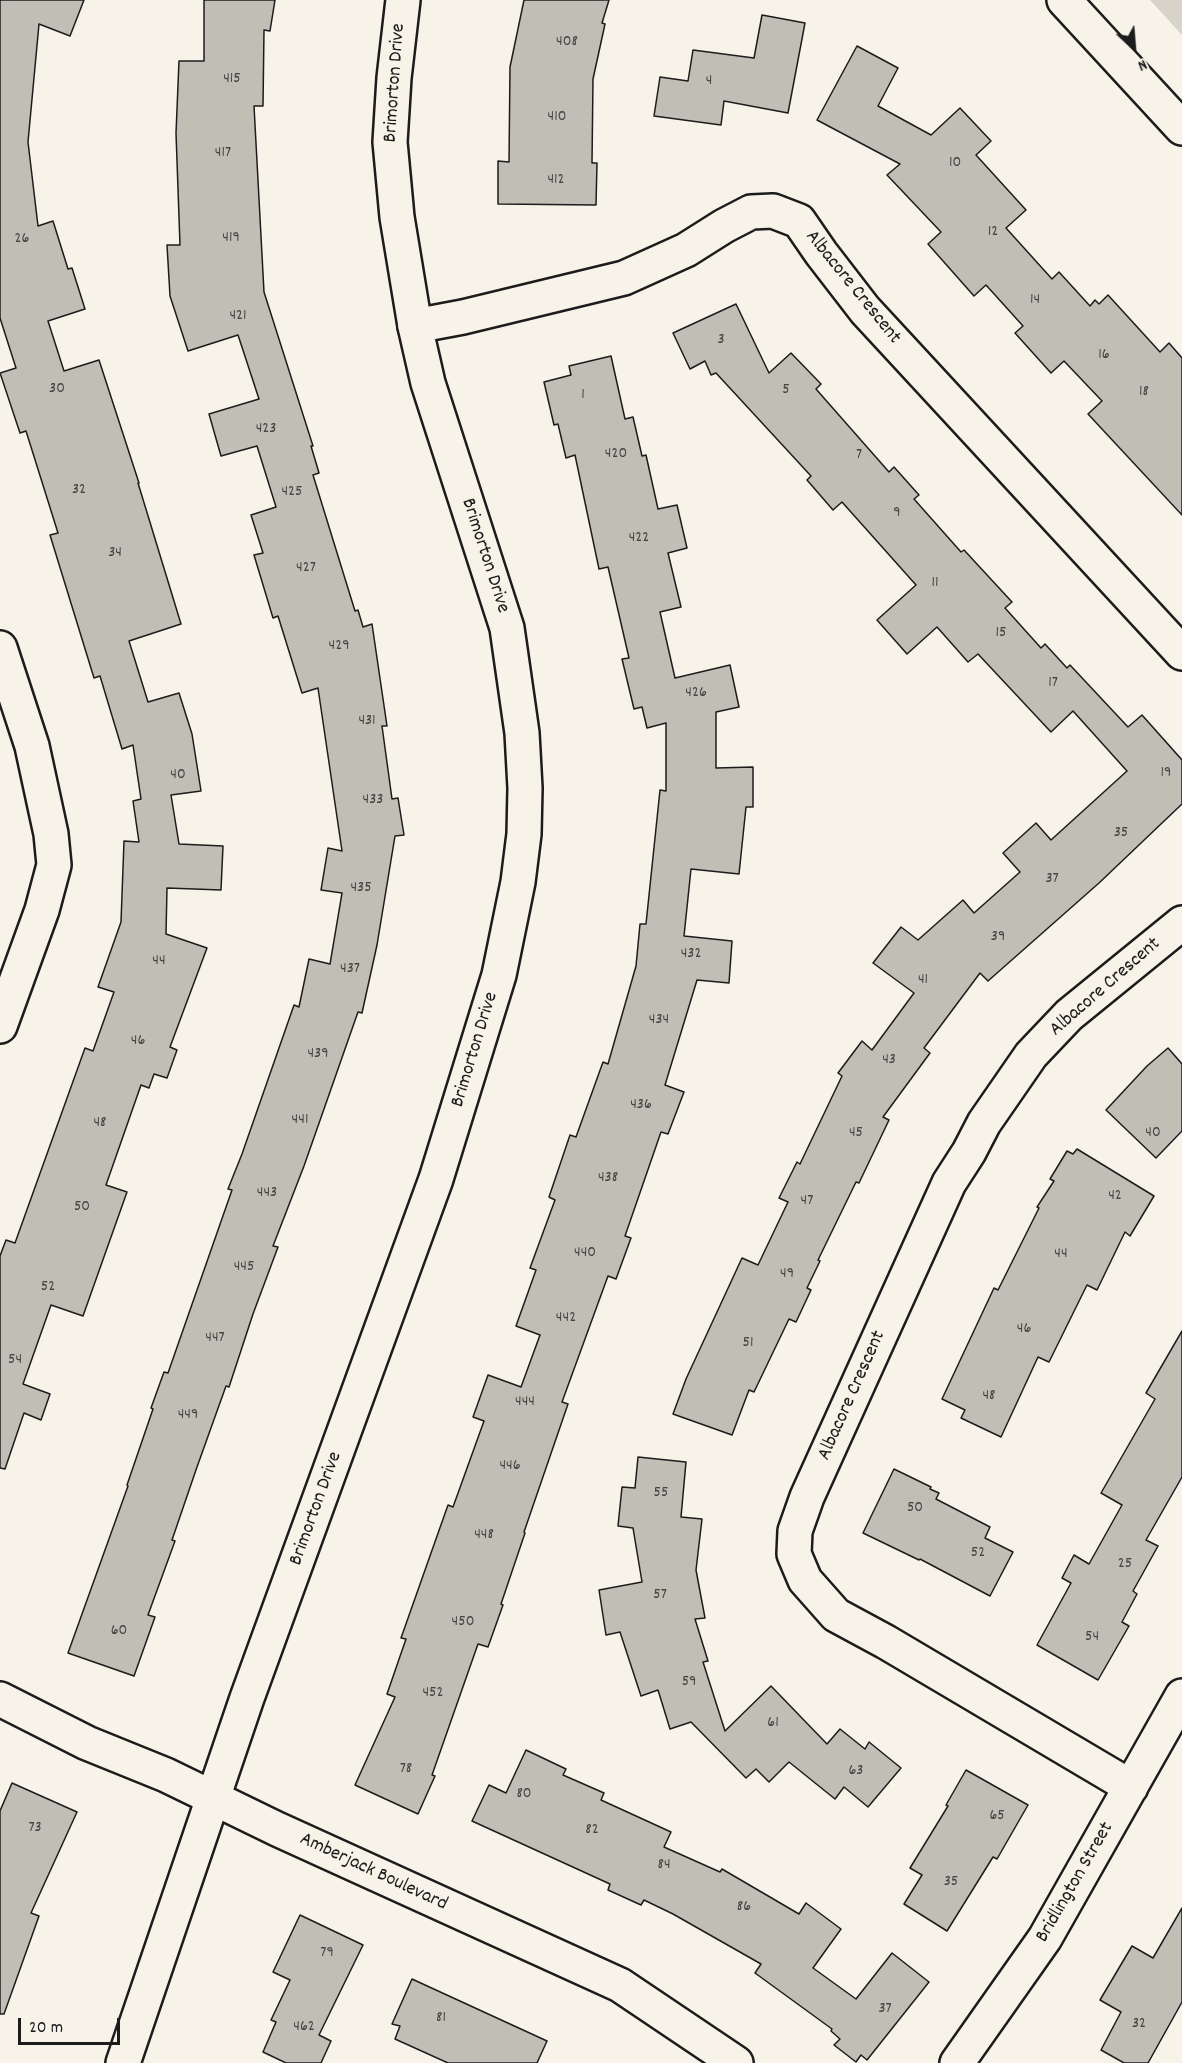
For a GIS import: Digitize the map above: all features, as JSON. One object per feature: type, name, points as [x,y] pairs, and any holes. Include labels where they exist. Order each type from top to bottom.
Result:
[{"type":"street","name":"Brimorton Drive","points":[[123,2063],[213,1797],[435,1179],[496,986],[518,882],[524,834],[525,788],[522,733],[507,628],[428,383],[415,326],[397,217],[390,142],[394,78],[403,0]]},
{"type":"street","points":[[1064,0],[1182,128]]},
{"type":"street","name":"Albacore Crescent","points":[[415,326],[624,278],[686,250],[751,212],[773,211],[799,221],[865,310],[1182,653]]},
{"type":"street","points":[[0,648],[32,747],[51,834],[54,865],[42,910],[0,1026]]},
{"type":"street","name":"Albacore Crescent","points":[[1131,1787],[886,1642],[836,1616],[805,1580],[794,1554],[795,1531],[807,1497],[949,1183],[984,1123],[1031,1055],[1069,1016],[1182,923]]},
{"type":"street","name":"Bridlington Street","points":[[957,2063],[1045,1938],[1182,1696]]},
{"type":"street","name":"Amberjack Boulevard","points":[[0,1699],[87,1743],[148,1767],[277,1830],[620,1984],[736,2063]]},
{"type":"shaded area","points":[[1150,0],[1182,0],[1182,35]]},
{"type":"building","points":[[0,0],[84,0],[70,36],[39,24],[28,142],[38,226],[53,221],[68,269],[72,268],[85,309],[48,321],[64,371],[99,360],[181,624],[129,641],[148,702],[179,693],[192,734],[201,791],[171,795],[179,844],[223,846],[221,890],[167,888],[166,934],[207,948],[170,1047],[177,1050],[167,1078],[154,1074],[149,1088],[141,1085],[106,1185],[127,1192],[83,1316],[51,1305],[23,1384],[50,1394],[41,1420],[24,1413],[5,1469],[0,1468],[0,1256],[6,1240],[15,1243],[85,1048],[93,1051],[114,992],[98,987],[121,922],[124,841],[139,842],[133,801],[141,799],[133,745],[122,749],[100,676],[94,678],[50,535],[58,533],[26,431],[20,433],[0,373],[16,368],[0,318]]},
{"type":"building","points":[[204,0],[275,0],[270,31],[264,30],[263,106],[254,106],[264,292],[313,446],[311,446],[319,473],[313,475],[355,611],[358,610],[363,627],[372,624],[387,726],[382,726],[392,799],[398,798],[404,835],[395,836],[377,945],[362,1013],[358,1012],[304,1166],[273,1246],[278,1247],[229,1387],[226,1386],[197,1467],[172,1540],[175,1541],[148,1615],[155,1617],[134,1676],[68,1653],[128,1486],[153,1409],[151,1408],[164,1372],[168,1373],[232,1190],[228,1189],[294,1005],[299,1007],[309,959],[330,964],[342,893],[321,890],[328,848],[342,851],[318,688],[302,693],[278,616],[273,618],[254,555],[263,553],[251,515],[276,507],[257,446],[221,456],[209,414],[259,399],[238,335],[188,351],[170,296],[167,245],[180,245],[176,133],[179,61],[204,61]]},
{"type":"building","points":[[524,0],[609,0],[602,23],[605,24],[593,79],[592,163],[597,163],[596,205],[498,204],[498,161],[509,162],[510,67]]},
{"type":"building","points":[[762,15],[805,23],[788,113],[724,101],[721,125],[654,116],[660,77],[688,81],[693,50],[754,58]]},
{"type":"building","points":[[857,46],[898,68],[878,106],[931,135],[960,108],[991,141],[976,155],[1026,210],[1006,228],[1052,279],[1059,272],[1090,306],[1095,300],[1099,304],[1108,295],[1160,352],[1169,343],[1182,358],[1182,515],[1088,414],[1102,401],[1064,361],[1051,373],[1015,333],[1023,326],[986,285],[974,296],[928,244],[941,232],[887,175],[900,164],[817,120]]},
{"type":"building","points":[[736,304],[769,373],[791,353],[821,384],[816,389],[889,472],[894,467],[919,495],[914,499],[961,552],[964,550],[1012,602],[1005,608],[1041,648],[1045,644],[1067,668],[1070,665],[1128,727],[1142,715],[1182,760],[1182,804],[1099,883],[988,981],[980,973],[924,1048],[930,1053],[883,1117],[889,1120],[818,1260],[820,1261],[807,1288],[811,1290],[796,1322],[789,1319],[754,1392],[749,1390],[732,1435],[673,1414],[686,1379],[742,1258],[758,1265],[788,1202],[779,1198],[797,1162],[800,1164],[842,1076],[838,1073],[862,1041],[872,1050],[914,993],[873,963],[901,927],[918,940],[963,900],[974,913],[1020,872],[1003,853],[1036,823],[1051,840],[1127,771],[1073,711],[1051,732],[978,654],[968,662],[937,627],[907,654],[877,620],[916,585],[842,502],[833,510],[807,480],[811,476],[716,373],[711,375],[705,361],[690,369],[673,333]]},
{"type":"building","points":[[611,356],[625,419],[633,417],[642,456],[646,455],[658,509],[677,505],[687,548],[668,553],[681,607],[660,612],[675,678],[730,665],[739,707],[716,712],[716,768],[753,767],[753,807],[746,807],[739,874],[691,869],[684,936],[732,941],[729,983],[697,980],[665,1085],[684,1092],[668,1134],[661,1132],[625,1236],[631,1238],[616,1279],[608,1276],[562,1402],[568,1404],[488,1647],[478,1644],[432,1775],[435,1776],[418,1814],[355,1785],[395,1697],[387,1694],[406,1639],[401,1638],[448,1505],[453,1507],[484,1421],[473,1417],[488,1375],[521,1387],[540,1335],[516,1326],[536,1270],[530,1268],[555,1200],[549,1197],[570,1135],[576,1137],[603,1062],[608,1064],[636,966],[640,924],[646,924],[660,790],[666,791],[666,723],[647,728],[642,707],[634,709],[622,659],[629,658],[608,567],[599,569],[575,455],[566,458],[558,424],[554,425],[544,382],[571,375],[569,366]]},
{"type":"building","points":[[1168,1048],[1182,1064],[1182,1131],[1156,1158],[1106,1110],[1147,1066]]},
{"type":"building","points":[[1077,1149],[1154,1196],[1130,1236],[1125,1232],[1097,1290],[1087,1285],[1049,1362],[1038,1357],[1001,1437],[961,1418],[965,1410],[942,1399],[994,1288],[998,1290],[1039,1208],[1037,1207],[1054,1181],[1050,1179],[1067,1151],[1073,1154]]},
{"type":"building","points":[[1182,1331],[1182,1477],[1146,1540],[1158,1546],[1133,1591],[1137,1594],[1122,1622],[1129,1626],[1098,1680],[1037,1645],[1071,1583],[1062,1578],[1074,1555],[1089,1564],[1122,1505],[1101,1493],[1155,1399],[1146,1393]]},
{"type":"building","points":[[638,1457],[686,1462],[681,1517],[702,1519],[696,1570],[705,1618],[695,1619],[708,1661],[703,1662],[725,1731],[771,1686],[827,1744],[840,1729],[865,1749],[869,1742],[901,1768],[868,1807],[844,1787],[835,1799],[789,1762],[769,1782],[756,1769],[746,1778],[691,1722],[670,1729],[658,1690],[641,1696],[620,1632],[606,1635],[599,1590],[642,1582],[633,1528],[618,1526],[622,1487],[635,1488]]},
{"type":"building","points":[[894,1469],[931,1487],[930,1489],[939,1493],[936,1499],[990,1527],[985,1538],[1013,1552],[990,1596],[920,1559],[863,1533]]},
{"type":"building","points":[[526,1750],[566,1769],[563,1775],[604,1793],[601,1800],[671,1832],[664,1847],[720,1872],[722,1869],[799,1914],[806,1903],[841,1929],[813,1968],[856,1999],[892,1953],[929,1982],[867,2060],[861,2055],[856,2062],[834,2045],[840,2039],[831,2031],[832,2029],[755,1973],[761,1964],[673,1914],[644,1900],[641,1905],[608,1890],[610,1884],[472,1821],[489,1785],[506,1793]]},
{"type":"building","points":[[966,1770],[1028,1805],[997,1859],[993,1857],[947,1931],[904,1904],[922,1875],[910,1868],[948,1806],[946,1805]]},
{"type":"building","points":[[12,1783],[77,1812],[31,1913],[39,1916],[4,2014],[0,2014],[0,1811]]},
{"type":"building","points":[[1182,1908],[1182,2002],[1148,2063],[1124,2063],[1101,2050],[1121,2012],[1100,2000],[1132,1946],[1153,1958]]},
{"type":"building","points":[[300,1915],[363,1945],[319,2035],[331,2041],[321,2063],[286,2063],[263,2052],[276,2022],[271,2020],[290,1980],[273,1972]]},
{"type":"building","points":[[412,1979],[547,2041],[537,2063],[448,2063],[395,2039],[400,2026],[392,2024]]}]
